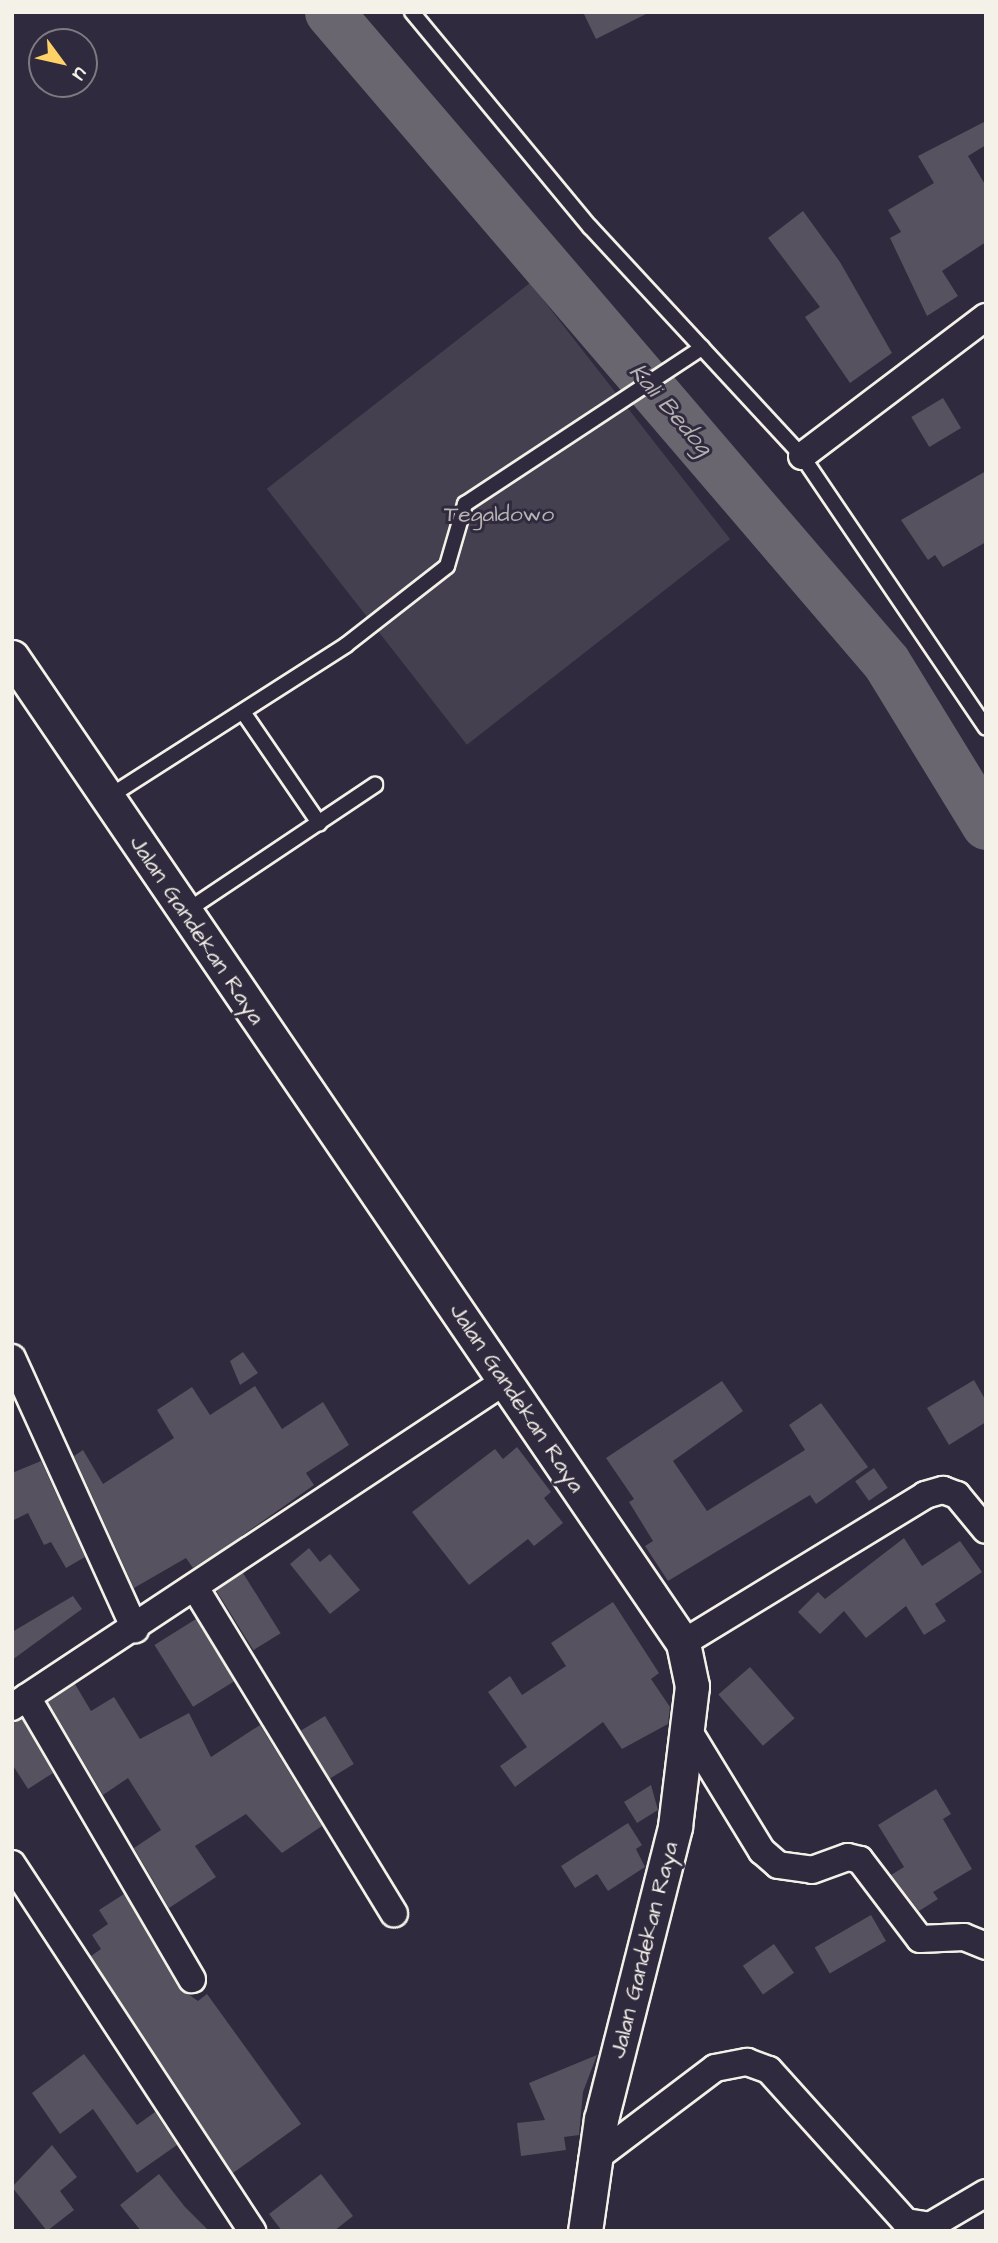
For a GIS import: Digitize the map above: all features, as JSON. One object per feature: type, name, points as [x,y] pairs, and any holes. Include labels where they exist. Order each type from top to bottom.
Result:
[{"type":"street","points":[[802,456],[986,317]]},
{"type":"street","name":"Jalan Gandekan Raya","points":[[12,657],[683,1643],[692,1686],[675,1827],[592,2161],[585,2231]]},
{"type":"street","points":[[12,1359],[135,1629]]},
{"type":"street","points":[[192,1979],[20,1702],[135,1629],[505,1381]]},
{"type":"street","points":[[683,1643],[925,1495],[957,1495],[986,1530]]},
{"type":"street","points":[[195,1589],[394,1913]]},
{"type":"street","points":[[688,1730],[762,1851],[778,1865],[812,1870],[848,1857],[860,1860],[920,1939],[964,1937],[986,1946]]},
{"type":"street","points":[[12,1864],[252,2231]]},
{"type":"street","points":[[592,2161],[715,2068],[747,2062],[769,2070],[906,2222],[930,2226],[986,2193]]},
{"type":"lane","points":[[412,12],[590,227],[802,456],[986,728]]},
{"type":"lane","points":[[107,798],[346,645],[447,566],[465,504],[702,348]]},
{"type":"lane","points":[[243,712],[319,823]]},
{"type":"lane","points":[[185,912],[375,785]]},
{"type":"green space","name":"Tegaldowo","points":[[530,283],[730,539],[467,745],[267,489]]},
{"type":"building","points":[[583,12],[650,12],[596,39]]},
{"type":"building","points":[[986,121],[986,145],[968,156],[986,186],[986,242],[942,271],[958,296],[927,316],[890,238],[901,232],[888,210],[934,183],[918,156]]},
{"type":"building","points":[[803,211],[840,262],[892,353],[850,383],[805,317],[820,307],[768,238]]},
{"type":"building","points":[[943,398],[961,428],[929,447],[911,417]]},
{"type":"building","points":[[986,471],[986,542],[943,567],[935,555],[928,560],[901,520]]},
{"type":"building","points":[[243,1352],[258,1373],[240,1385],[230,1361]]},
{"type":"building","points":[[974,1380],[986,1401],[986,1422],[949,1445],[927,1408]]},
{"type":"building","points":[[722,1381],[743,1411],[673,1461],[707,1511],[805,1450],[789,1425],[821,1403],[868,1467],[816,1504],[810,1495],[668,1581],[645,1546],[653,1541],[629,1502],[634,1499],[606,1458]]},
{"type":"building","points":[[255,1386],[282,1429],[323,1402],[349,1445],[306,1473],[314,1485],[226,1547],[193,1568],[186,1558],[134,1588],[74,1456],[83,1450],[103,1484],[174,1438],[157,1410],[192,1387],[210,1415]]},
{"type":"building","points":[[517,1447],[551,1492],[544,1498],[563,1523],[534,1546],[528,1539],[469,1585],[412,1512],[495,1449],[503,1459]]},
{"type":"building","points":[[41,1461],[85,1557],[66,1568],[51,1542],[44,1545],[28,1513],[12,1521],[12,1473]]},
{"type":"building","points":[[874,1468],[888,1488],[869,1501],[855,1481]]},
{"type":"building","points":[[904,1538],[922,1566],[960,1541],[982,1572],[935,1604],[946,1621],[924,1635],[906,1606],[866,1638],[844,1611],[820,1634],[798,1612],[818,1592],[825,1599]]},
{"type":"building","points":[[309,1548],[320,1562],[330,1554],[360,1590],[330,1614],[290,1564]]},
{"type":"building","points":[[243,1573],[281,1633],[253,1650],[216,1590]]},
{"type":"building","points":[[73,1596],[82,1609],[12,1660],[12,1632]]},
{"type":"building","points":[[613,1602],[659,1673],[651,1679],[670,1707],[668,1724],[622,1749],[603,1722],[515,1787],[500,1766],[527,1747],[488,1692],[510,1676],[522,1695],[566,1666],[551,1643]]},
{"type":"building","points":[[196,1619],[235,1681],[193,1707],[154,1645]]},
{"type":"building","points":[[750,1667],[795,1718],[763,1746],[718,1695]]},
{"type":"building","points":[[75,1684],[91,1711],[114,1697],[140,1739],[189,1713],[211,1757],[260,1725],[322,1826],[282,1853],[246,1814],[195,1846],[216,1877],[169,1908],[134,1848],[161,1830],[128,1778],[103,1795],[48,1702]]},
{"type":"building","points":[[325,1716],[354,1764],[330,1778],[301,1730]]},
{"type":"building","points":[[22,1719],[53,1773],[28,1789],[12,1764],[12,1723]]},
{"type":"building","points":[[651,1785],[658,1810],[637,1823],[624,1802]]},
{"type":"building","points":[[936,1789],[951,1814],[943,1819],[972,1869],[933,1892],[938,1899],[919,1911],[891,1875],[904,1867],[878,1825]]},
{"type":"building","points":[[628,1823],[642,1845],[636,1849],[645,1867],[608,1891],[597,1874],[575,1888],[561,1866]]},
{"type":"building","points":[[124,1894],[178,1987],[198,2001],[207,1994],[301,2124],[233,2173],[91,1956],[101,1949],[92,1935],[108,1924],[99,1910]]},
{"type":"building","points":[[871,1915],[886,1941],[830,1973],[815,1948]]},
{"type":"building","points":[[774,1944],[794,1973],[763,1994],[743,1966]]},
{"type":"building","points":[[84,2054],[137,2125],[155,2112],[177,2145],[137,2173],[93,2109],[60,2134],[32,2093]]},
{"type":"building","points":[[597,2055],[583,2092],[579,2135],[564,2137],[566,2150],[521,2156],[517,2123],[545,2120],[529,2083]]},
{"type":"building","points":[[52,2145],[77,2177],[60,2191],[74,2210],[47,2231],[12,2187]]},
{"type":"building","points":[[159,2174],[185,2207],[209,2231],[141,2231],[120,2205]]},
{"type":"building","points":[[321,2174],[353,2216],[334,2231],[282,2231],[269,2214]]},
{"type":"waterway","name":"Kali Bedog","points":[[329,12],[886,662],[986,825]]}]
